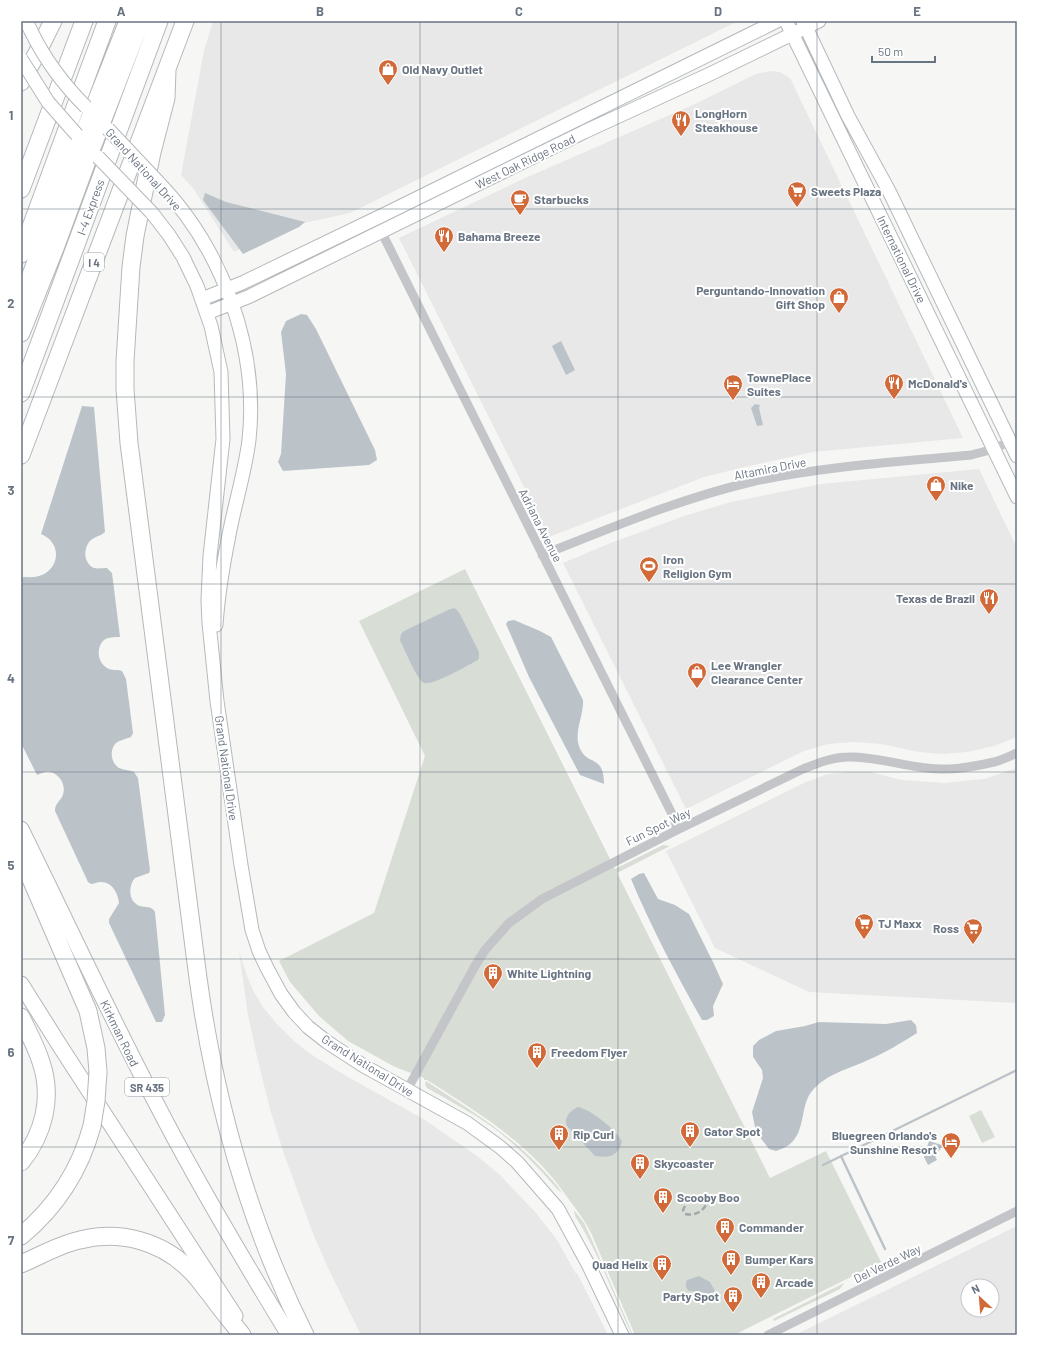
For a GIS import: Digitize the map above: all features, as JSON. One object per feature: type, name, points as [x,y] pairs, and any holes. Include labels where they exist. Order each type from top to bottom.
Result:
[{"type":"highway","points":[[21,82],[53,21]]},
{"type":"highway","points":[[21,189],[84,21]]},
{"type":"highway","points":[[21,254],[107,21]]},
{"type":"highway","points":[[21,302],[87,145],[128,21]]},
{"type":"highway","points":[[97,118],[141,21]]},
{"type":"highway","name":"I-4 Express","points":[[21,393],[159,21]]},
{"type":"highway","name":"I 4","points":[[21,455],[185,21]]},
{"type":"highway","points":[[21,67],[37,53]]},
{"type":"highway","points":[[167,70],[166,98],[154,146],[137,228],[130,284],[125,346],[125,374],[131,458],[198,978],[210,1053],[227,1128],[250,1201],[277,1273],[305,1335]]},
{"type":"highway","points":[[21,333],[55,248],[87,145]]},
{"type":"highway","points":[[21,856],[88,1011],[96,1048],[98,1072],[96,1102],[92,1126],[84,1150],[67,1185],[49,1209],[21,1236]]},
{"type":"highway","points":[[21,1017],[37,1050],[43,1067],[47,1097],[39,1134],[21,1162]]},
{"type":"highway","points":[[21,1264],[67,1244],[86,1238],[120,1236],[144,1242],[156,1246],[171,1254],[190,1270],[242,1335]]},
{"type":"main road","name":"Kirkman Road","points":[[21,829],[127,1048],[170,1130],[230,1237],[290,1335]]},
{"type":"main road","points":[[21,984],[247,1335]]},
{"type":"street","name":"West Oak Ridge Road","points":[[202,298],[226,290],[433,191],[776,21]]},
{"type":"street","name":"International Drive","points":[[786,21],[1017,497]]},
{"type":"street","name":"West Oak Ridge Road","points":[[207,313],[248,297],[584,132],[792,34],[804,24],[819,21]]},
{"type":"street","name":"International Drive","points":[[804,24],[848,116],[888,190],[1017,456]]},
{"type":"street","name":"Grand National Drive","points":[[28,26],[54,71],[68,89],[158,182],[194,227],[209,253],[226,290],[240,329],[246,356],[250,388],[249,440],[240,489],[229,534],[219,591],[214,663]]},
{"type":"street","name":"Grand National Drive","points":[[21,60],[48,102],[152,213],[169,235],[196,282],[207,313],[221,372],[223,439],[210,556],[208,600],[209,624],[218,702],[252,930],[267,968],[294,1012],[308,1027],[327,1042],[364,1066],[467,1123],[517,1162],[558,1209],[622,1335]]},
{"type":"street","points":[[885,224],[900,241],[920,255]]},
{"type":"street","name":"Adriana Avenue","points":[[381,231],[674,818],[677,830]]},
{"type":"street","points":[[902,261],[914,266],[923,273],[935,287]]},
{"type":"street","name":"Altamira Drive","points":[[542,555],[653,511],[752,482],[828,469],[971,455],[994,449],[1010,441]]},
{"type":"street","name":"Fun Spot Way","points":[[406,1090],[485,950],[509,923],[542,898],[677,830],[804,769],[824,761],[847,757],[871,758],[927,768],[947,769],[995,762],[1017,753]]},
{"type":"street","name":"Del Verde Way","points":[[768,1335],[1017,1211]]},
{"type":"shaded area","points":[[213,21],[738,21],[350,213],[290,226],[234,252],[193,188],[181,175],[204,51]]},
{"type":"shaded area","points":[[770,71],[780,72],[790,78],[963,438],[813,452],[749,466],[704,477],[549,537],[399,238],[523,179],[695,104],[756,74]]},
{"type":"shaded area","points":[[205,193],[226,202],[305,222],[299,227],[243,254],[203,200]]},
{"type":"shaded area","points":[[301,314],[307,315],[316,329],[375,450],[377,460],[369,465],[283,471],[278,462],[281,454],[286,374],[281,332],[286,321]]},
{"type":"shaded area","points":[[561,341],[575,370],[566,375],[552,346]]},
{"type":"shaded area","points":[[755,404],[760,405],[759,408],[763,425],[757,426],[751,408]]},
{"type":"shaded area","points":[[82,406],[94,407],[105,532],[88,543],[85,555],[90,566],[94,568],[107,568],[112,573],[120,637],[104,640],[101,643],[99,654],[101,662],[107,668],[122,671],[126,679],[133,733],[131,737],[116,743],[112,749],[112,756],[116,766],[121,769],[134,772],[138,778],[150,870],[149,873],[135,878],[131,885],[130,894],[136,904],[150,908],[155,912],[165,1015],[162,1022],[156,1022],[109,923],[109,919],[119,903],[116,892],[105,882],[91,884],[88,882],[55,811],[56,805],[62,797],[64,791],[62,781],[58,776],[51,772],[44,772],[37,775],[21,743],[21,582],[23,577],[37,577],[47,573],[55,561],[56,551],[54,546],[49,539],[41,534]]},
{"type":"shaded area","points":[[979,469],[1017,548],[1017,737],[994,746],[967,752],[942,754],[919,752],[881,744],[853,742],[828,744],[804,751],[686,809],[563,563],[608,544],[684,516],[731,502],[821,484]]},
{"type":"shaded area","points":[[465,569],[615,869],[663,845],[670,846],[617,873],[770,1178],[826,1151],[881,1262],[734,1335],[635,1335],[592,1235],[580,1214],[536,1159],[502,1130],[427,1080],[424,1080],[424,1078],[395,1067],[348,1041],[319,1016],[290,982],[279,961],[374,913],[425,756],[359,621]]},
{"type":"shaded area","points":[[454,608],[460,614],[479,652],[478,660],[435,681],[424,683],[414,670],[400,640],[401,634],[404,631]]},
{"type":"shaded area","points":[[514,620],[551,637],[583,700],[578,729],[579,746],[586,756],[598,764],[601,768],[604,784],[580,775],[529,677],[506,624],[508,621]]},
{"type":"shaded area","points":[[1017,768],[1017,1003],[809,992],[715,948],[666,851],[806,782],[828,774],[870,772],[902,780],[944,783],[984,779]]},
{"type":"shaded area","points":[[644,873],[658,899],[675,905],[689,914],[723,984],[713,1006],[714,1016],[707,1020],[702,1020],[683,985],[655,933],[631,879]]},
{"type":"shaded area","points":[[239,951],[247,976],[263,1007],[295,1042],[315,1057],[341,1073],[425,1120],[477,1156],[500,1175],[536,1213],[557,1240],[576,1274],[577,1273],[608,1335],[361,1335],[328,1268],[312,1231],[283,1151],[270,1109],[258,1061],[248,1015]]},
{"type":"shaded area","points":[[911,1020],[916,1025],[917,1033],[887,1051],[838,1072],[818,1085],[808,1097],[801,1125],[795,1139],[786,1147],[776,1151],[769,1149],[756,1132],[752,1112],[763,1078],[762,1070],[753,1057],[753,1046],[759,1040],[776,1031],[819,1022],[886,1024]]},
{"type":"shaded area","points":[[426,1081],[472,1111],[516,1144],[548,1175],[562,1193],[525,1155],[498,1131],[481,1119],[427,1088],[425,1084]]},
{"type":"shaded area","points":[[578,1107],[596,1116],[619,1137],[622,1142],[615,1154],[604,1157],[595,1156],[567,1126],[566,1120],[568,1115]]},
{"type":"shaded area","points":[[981,1110],[995,1137],[982,1143],[969,1116]]},
{"type":"shaded area","points":[[929,1141],[942,1145],[935,1156],[937,1160],[928,1165],[924,1157]]},
{"type":"shaded area","points":[[574,1210],[584,1223],[633,1335],[599,1259],[575,1216]]},
{"type":"shaded area","points":[[1017,1226],[1017,1335],[795,1335]]},
{"type":"shaded area","points":[[910,1251],[907,1255],[868,1275],[863,1277],[858,1276]]},
{"type":"shaded area","points":[[699,1276],[710,1282],[715,1291],[708,1294],[689,1291],[686,1286],[687,1280]]},
{"type":"shaded area","points":[[844,1283],[840,1289],[774,1321],[773,1319]]},
{"type":"waterway","points":[[823,1165],[1017,1070]]},
{"type":"waterway","points":[[841,1156],[885,1249]]},
{"type":"railway","points":[[685,1206],[683,1210],[685,1214],[698,1213],[707,1203],[705,1198],[699,1197],[695,1200]]},
{"type":"place","name":"Old Navy Outlet","points":[[388,86]]},
{"type":"place","name":"LongHorn Steakhouse","points":[[681,137]]},
{"type":"place","name":"Sweets Plaza","points":[[797,208]]},
{"type":"place","name":"Starbucks","points":[[520,216]]},
{"type":"place","name":"Bahama Breeze","points":[[444,253]]},
{"type":"place","name":"Perguntando-Innovation Gift Shop","points":[[839,314]]},
{"type":"place","name":"McDonald's","points":[[894,400]]},
{"type":"place","name":"TownePlace Suites","points":[[733,401]]},
{"type":"place","name":"Nike","points":[[936,502]]},
{"type":"place","name":"Iron Religion Gym","points":[[649,583]]},
{"type":"place","name":"Texas de Brazil","points":[[989,615]]},
{"type":"place","name":"Lee Wrangler Clearance Center","points":[[697,689]]},
{"type":"place","name":"TJ Maxx","points":[[864,940]]},
{"type":"place","name":"Ross","points":[[973,945]]},
{"type":"place","name":"White Lightning","points":[[493,990]]},
{"type":"place","name":"Freedom Flyer","points":[[537,1069]]},
{"type":"place","name":"Gator Spot","points":[[690,1148]]},
{"type":"place","name":"Rip Curl","points":[[559,1151]]},
{"type":"place","name":"Bluegreen Orlando's Sunshine Resort","points":[[951,1159]]},
{"type":"place","name":"Skycoaster","points":[[640,1180]]},
{"type":"place","name":"Scooby Boo","points":[[663,1214]]},
{"type":"place","name":"Commander","points":[[725,1244]]},
{"type":"place","name":"Bumper Kars","points":[[731,1276]]},
{"type":"place","name":"Quad Helix","points":[[662,1281]]},
{"type":"place","name":"Arcade","points":[[761,1299]]},
{"type":"place","name":"Party Spot","points":[[733,1313]]}]
